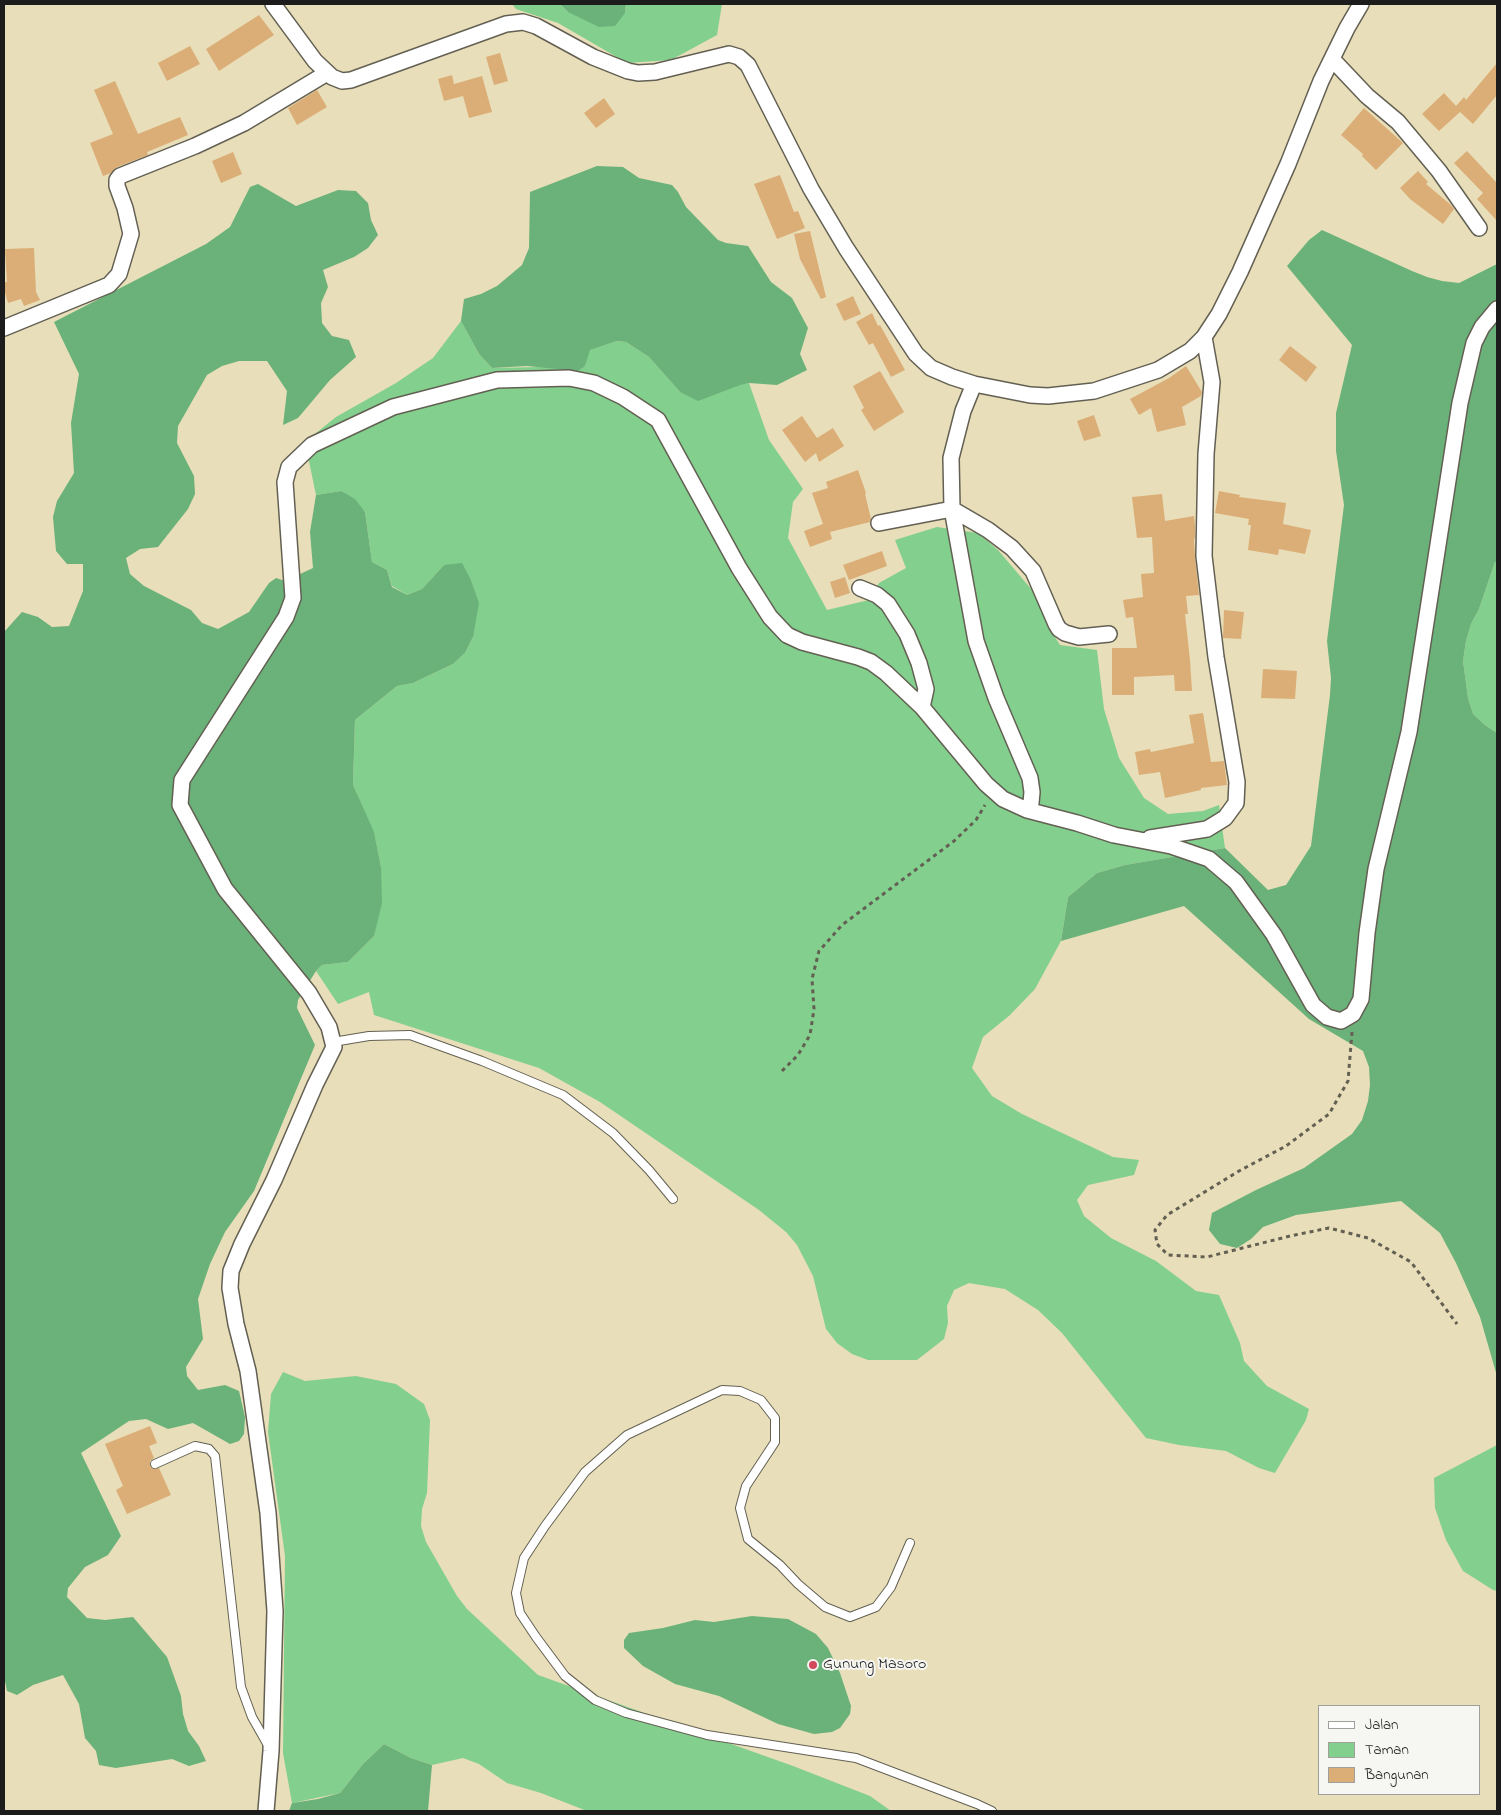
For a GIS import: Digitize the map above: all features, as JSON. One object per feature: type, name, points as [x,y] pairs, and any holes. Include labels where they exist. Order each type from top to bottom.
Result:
[{"type":"street","points":[[273,4],[315,61],[338,79],[351,80],[506,24],[523,22],[536,26],[593,56],[628,71],[655,72],[729,54],[739,57],[748,65],[826,214],[916,354],[932,368],[952,377],[974,384],[1030,396],[1094,391],[1158,370],[1190,351],[1204,337],[1219,314],[1240,272],[1288,164],[1321,81],[1361,4]]},
{"type":"street","points":[[1332,59],[1367,96],[1398,122],[1439,171],[1479,228]]},
{"type":"street","points":[[4,328],[108,284],[119,274],[131,234],[116,180],[120,176],[195,146],[244,123],[328,73]]},
{"type":"street","points":[[266,1811],[271,1751],[275,1611],[268,1513],[248,1371],[236,1324],[230,1288],[231,1271],[334,1047],[329,1027],[309,993],[226,889],[180,805],[182,780],[286,617],[293,598],[285,482],[289,467],[312,445],[393,407],[497,380],[568,378],[594,383],[623,397],[658,420],[739,568],[770,617],[787,635],[802,642],[871,662],[922,707],[986,784],[1003,799],[1027,810],[1114,835],[1171,846],[1209,859],[1242,889],[1274,935],[1314,1006],[1327,1017],[1341,1021],[1353,1014],[1361,999],[1367,933],[1376,869],[1409,732],[1460,403],[1474,343],[1482,327],[1497,309]]},
{"type":"street","points":[[1138,840],[1207,829],[1225,818],[1236,803],[1237,782],[1216,658],[1204,556],[1206,454],[1212,382],[1204,337]]},
{"type":"street","points":[[974,384],[963,411],[951,458],[952,509],[976,641],[996,698],[1030,778],[1031,803],[1027,810]]},
{"type":"street","points":[[879,523],[952,509],[988,530],[1012,548],[1033,571],[1056,624],[1065,634],[1079,638],[1109,634]]},
{"type":"street","points":[[860,588],[878,595],[888,604],[907,634],[919,663],[926,689],[922,707]]},
{"type":"lane","points":[[333,1042],[369,1036],[410,1035],[482,1060],[562,1096],[613,1133],[649,1170],[673,1199]]},
{"type":"lane","points":[[910,1543],[891,1587],[876,1607],[850,1617],[825,1606],[748,1539],[740,1508],[746,1486],[775,1442],[775,1418],[762,1400],[740,1390],[722,1390],[627,1435],[585,1472],[524,1558],[516,1593],[520,1613],[536,1637],[565,1676],[595,1700],[626,1713],[707,1735],[856,1758],[992,1811]]},
{"type":"lane","points":[[155,1464],[195,1446],[209,1449],[215,1456],[241,1686],[252,1716],[271,1751]]},
{"type":"path","points":[[782,1072],[798,1055],[810,1035],[814,1009],[812,979],[819,951],[842,925],[954,841],[976,820],[994,791]]},
{"type":"path","points":[[1353,1014],[1348,1082],[1329,1114],[1286,1146],[1239,1171],[1167,1216],[1155,1230],[1157,1244],[1168,1255],[1207,1257],[1328,1228],[1368,1238],[1411,1262],[1457,1324]]},
{"type":"green space","points":[[512,4],[560,4],[568,12],[625,13],[626,4],[722,4],[717,35],[671,60],[627,63],[558,23],[516,9]]},
{"type":"green space","points":[[560,4],[626,4],[625,13],[615,26],[599,27],[568,12]]},
{"type":"green space","points":[[597,166],[623,167],[639,178],[672,185],[686,207],[718,240],[748,246],[771,282],[792,298],[808,328],[800,354],[807,370],[777,385],[749,383],[698,401],[680,392],[649,357],[626,342],[617,341],[590,350],[585,366],[578,371],[527,366],[492,368],[479,354],[461,321],[464,299],[481,294],[497,286],[522,265],[529,248],[530,192]]},
{"type":"green space","points":[[258,184],[296,206],[338,190],[356,191],[368,203],[371,220],[378,235],[368,248],[354,257],[323,270],[328,287],[321,303],[322,323],[332,336],[349,340],[356,357],[330,380],[298,418],[283,425],[287,391],[267,361],[239,361],[222,366],[207,375],[178,426],[177,443],[194,476],[195,494],[188,509],[158,547],[140,549],[126,558],[130,574],[144,586],[191,610],[202,623],[218,629],[249,612],[269,583],[276,578],[285,581],[313,568],[310,532],[316,495],[341,491],[355,499],[365,512],[372,562],[387,570],[392,587],[407,595],[422,589],[444,565],[462,563],[479,603],[473,637],[465,653],[453,664],[413,683],[397,686],[355,720],[353,785],[374,832],[381,867],[382,903],[374,936],[348,962],[322,965],[316,971],[298,1000],[297,1008],[315,1045],[254,1191],[225,1232],[210,1264],[198,1299],[203,1339],[186,1367],[187,1376],[198,1390],[225,1385],[239,1391],[245,1417],[244,1434],[239,1441],[230,1444],[193,1423],[168,1429],[146,1419],[129,1421],[81,1453],[121,1536],[108,1555],[85,1567],[68,1588],[67,1597],[87,1618],[105,1620],[133,1617],[167,1657],[181,1696],[183,1714],[188,1731],[199,1746],[206,1761],[189,1766],[172,1759],[116,1768],[99,1765],[96,1751],[85,1738],[79,1704],[63,1675],[33,1685],[17,1695],[7,1691],[4,1676],[4,632],[22,612],[38,617],[52,627],[69,626],[83,591],[83,564],[67,564],[56,551],[53,517],[57,501],[74,473],[71,423],[79,374],[54,322],[206,244],[230,227],[250,187]]},
{"type":"green space","points":[[1322,230],[1412,271],[1442,281],[1459,283],[1497,264],[1497,562],[1495,562],[1479,609],[1471,624],[1463,661],[1468,698],[1473,714],[1497,733],[1497,1376],[1480,1317],[1456,1263],[1440,1233],[1401,1201],[1296,1215],[1263,1227],[1251,1239],[1237,1248],[1220,1244],[1209,1230],[1212,1213],[1304,1168],[1352,1134],[1362,1120],[1368,1101],[1370,1085],[1369,1067],[1363,1051],[1309,1019],[1184,906],[1061,941],[1068,897],[1097,873],[1125,865],[1225,848],[1268,890],[1286,885],[1311,846],[1330,695],[1331,678],[1327,641],[1344,505],[1336,451],[1336,413],[1352,345],[1287,266],[1309,240]]},
{"type":"green space","points":[[461,321],[479,354],[492,368],[585,366],[589,350],[617,341],[626,342],[649,357],[680,392],[749,383],[769,440],[803,489],[793,502],[788,538],[827,610],[869,600],[879,583],[906,568],[895,540],[937,527],[978,533],[998,550],[1038,597],[1048,626],[1060,645],[1097,650],[1104,709],[1119,758],[1144,798],[1168,814],[1203,811],[1219,805],[1225,848],[1125,865],[1097,873],[1068,897],[1061,941],[1035,989],[1010,1015],[983,1037],[972,1068],[992,1096],[1022,1114],[1113,1157],[1139,1160],[1134,1175],[1088,1185],[1077,1200],[1084,1216],[1111,1238],[1156,1261],[1196,1291],[1219,1295],[1240,1343],[1244,1361],[1267,1386],[1309,1409],[1306,1420],[1275,1473],[1259,1468],[1226,1451],[1179,1445],[1146,1438],[1062,1333],[1038,1310],[1005,1289],[969,1283],[954,1290],[947,1306],[948,1323],[944,1339],[917,1360],[868,1360],[852,1354],[837,1343],[826,1329],[813,1276],[797,1245],[786,1232],[759,1210],[600,1102],[539,1068],[374,1015],[369,992],[338,1004],[316,971],[322,965],[348,962],[374,936],[381,867],[375,838],[353,785],[355,720],[397,686],[413,683],[453,664],[465,653],[473,637],[444,565],[422,589],[407,595],[392,586],[387,570],[372,562],[365,512],[341,491],[316,495],[305,442],[336,417],[396,383],[433,358]]},
{"type":"green space","points":[[1495,562],[1497,562],[1497,733],[1473,714],[1468,698],[1463,661],[1471,624],[1479,609]]},
{"type":"green space","points":[[283,1372],[305,1381],[356,1376],[396,1384],[424,1404],[430,1420],[427,1493],[422,1509],[421,1526],[426,1542],[457,1596],[467,1609],[538,1675],[793,1766],[870,1796],[891,1811],[587,1811],[541,1793],[507,1783],[479,1764],[463,1758],[432,1765],[411,1758],[384,1744],[363,1764],[340,1793],[292,1803],[283,1753],[285,1556],[268,1432],[271,1394]]},
{"type":"green space","points":[[1497,1445],[1497,1591],[1463,1571],[1446,1540],[1435,1508],[1434,1478]]},
{"type":"green space","points":[[752,1616],[788,1619],[816,1634],[828,1648],[840,1673],[851,1706],[850,1714],[840,1728],[832,1732],[814,1734],[778,1724],[719,1696],[675,1684],[643,1666],[624,1648],[624,1640],[629,1633],[663,1628],[695,1620],[714,1622]]},
{"type":"green space","points":[[384,1744],[411,1758],[432,1765],[428,1811],[289,1811],[292,1803],[340,1793],[363,1764]]},
{"type":"building","points":[[259,15],[274,35],[219,71],[206,49]]},
{"type":"building","points":[[190,46],[200,64],[167,81],[158,63]]},
{"type":"building","points":[[500,53],[508,81],[494,85],[486,57]]},
{"type":"building","points":[[1497,63],[1497,95],[1473,124],[1460,112],[1439,131],[1422,114],[1444,93],[1456,106],[1464,97],[1466,100]]},
{"type":"building","points":[[452,75],[454,84],[482,76],[492,112],[469,118],[463,96],[444,101],[438,79]]},
{"type":"building","points":[[115,81],[138,134],[180,117],[188,135],[147,152],[148,155],[117,167],[111,173],[103,176],[90,143],[113,134],[94,90]]},
{"type":"building","points":[[317,90],[327,107],[297,125],[288,108]]},
{"type":"building","points":[[604,98],[615,114],[596,128],[584,113]]},
{"type":"building","points":[[1364,108],[1403,143],[1376,170],[1362,156],[1363,154],[1341,135]]},
{"type":"building","points":[[1467,151],[1497,181],[1497,221],[1477,199],[1483,193],[1454,163]]},
{"type":"building","points":[[233,152],[242,174],[221,183],[212,161]]},
{"type":"building","points":[[1418,171],[1428,182],[1426,184],[1454,209],[1443,224],[1410,199],[1400,188]]},
{"type":"building","points":[[780,175],[794,212],[798,211],[805,228],[777,239],[754,184]]},
{"type":"building","points":[[810,231],[826,297],[821,299],[800,259],[794,234]]},
{"type":"building","points":[[34,248],[36,292],[40,300],[24,306],[21,299],[8,303],[4,289],[4,282],[7,282],[5,249]]},
{"type":"building","points":[[853,296],[861,314],[844,321],[836,304]]},
{"type":"building","points":[[872,313],[905,370],[891,377],[873,343],[869,345],[856,322]]},
{"type":"building","points":[[1290,346],[1317,367],[1306,382],[1279,360]]},
{"type":"building","points":[[1186,366],[1202,392],[1201,396],[1182,407],[1186,425],[1157,432],[1151,408],[1139,415],[1130,399],[1169,378]]},
{"type":"building","points":[[880,371],[904,412],[874,431],[861,410],[864,408],[853,386]]},
{"type":"building","points":[[1094,415],[1101,436],[1084,441],[1077,421]]},
{"type":"building","points":[[802,416],[817,438],[833,428],[844,446],[819,462],[816,453],[805,462],[782,430]]},
{"type":"building","points":[[858,470],[866,493],[870,522],[830,532],[832,539],[810,547],[804,531],[823,524],[812,493],[828,488],[826,482]]},
{"type":"building","points":[[1219,491],[1240,495],[1239,497],[1286,503],[1283,524],[1311,530],[1305,554],[1279,549],[1278,555],[1248,550],[1251,525],[1248,525],[1249,519],[1215,513]]},
{"type":"building","points":[[1162,494],[1165,521],[1194,516],[1195,557],[1199,595],[1186,596],[1188,614],[1185,614],[1192,691],[1175,691],[1174,675],[1134,677],[1134,695],[1112,695],[1112,648],[1137,648],[1133,617],[1126,618],[1123,600],[1143,597],[1141,574],[1154,573],[1152,537],[1137,538],[1132,497]]},
{"type":"building","points":[[882,551],[887,566],[849,580],[843,565]]},
{"type":"building","points":[[845,577],[850,593],[835,598],[830,582]]},
{"type":"building","points":[[1224,610],[1244,612],[1241,639],[1223,638]]},
{"type":"building","points":[[1263,669],[1297,671],[1295,699],[1261,698]]},
{"type":"building","points":[[1203,713],[1211,762],[1224,761],[1227,785],[1201,788],[1201,790],[1165,798],[1160,772],[1139,775],[1135,752],[1150,749],[1151,752],[1194,743],[1189,715]]},
{"type":"building","points":[[150,1426],[157,1443],[149,1446],[154,1458],[150,1461],[150,1466],[154,1469],[159,1468],[171,1495],[127,1514],[116,1490],[123,1486],[105,1444]]},
{"type":"place","name":"Gunung Masoro","points":[[813,1665]]}]
